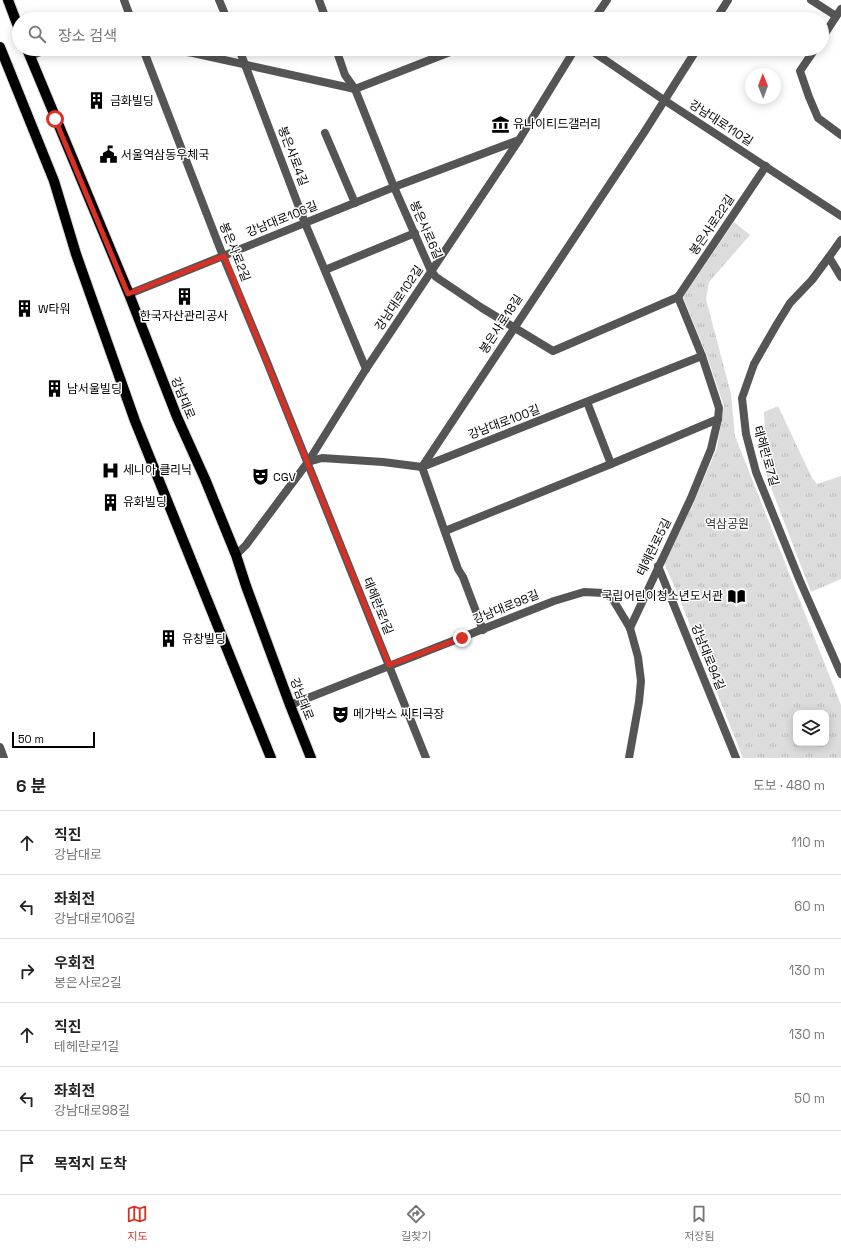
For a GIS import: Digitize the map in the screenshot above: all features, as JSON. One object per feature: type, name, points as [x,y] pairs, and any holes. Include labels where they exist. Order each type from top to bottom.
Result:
[{"type":"main road","points":[[8,0],[13,12]]},
{"type":"main road","points":[[0,47],[54,180],[76,254],[135,421],[271,758]]},
{"type":"main road","name":"강남대로","points":[[30,56],[177,417],[205,479],[236,555],[246,586],[311,758]]},
{"type":"street","points":[[124,0],[128,12]]},
{"type":"street","points":[[219,0],[223,12]]},
{"type":"street","points":[[319,0],[323,12]]},
{"type":"street","points":[[599,12],[607,0]]},
{"type":"street","points":[[720,12],[728,0]]},
{"type":"street","points":[[811,0],[839,13],[829,28]]},
{"type":"street","name":"봉은사로2길","points":[[146,56],[224,256],[308,462]]},
{"type":"street","points":[[202,56],[355,89],[440,56]]},
{"type":"street","name":"봉은사로4길","points":[[242,56],[305,223],[366,369]]},
{"type":"street","name":"봉은사로6길","points":[[339,56],[346,75],[355,89],[414,233],[431,271],[436,277],[514,328],[553,351],[678,297]]},
{"type":"street","name":"강남대로102길","points":[[236,555],[308,462],[366,369],[519,140],[571,56]]},
{"type":"street","name":"강남대로110길","points":[[599,56],[841,216]]},
{"type":"street","name":"봉은사로18길","points":[[422,467],[692,56]]},
{"type":"street","points":[[810,56],[800,71],[809,98],[818,118],[841,135]]},
{"type":"street","points":[[325,133],[355,203]]},
{"type":"street","name":"강남대로106길","points":[[128,294],[394,187],[519,140]]},
{"type":"street","name":"봉은사로22길","points":[[678,297],[766,166]]},
{"type":"street","points":[[325,270],[414,233]]},
{"type":"street","name":"테헤란로7길","points":[[841,240],[812,280],[790,303],[754,364],[742,398],[746,434],[756,472],[800,581],[841,674]]},
{"type":"street","points":[[829,257],[841,277]]},
{"type":"street","name":"테헤란로5길","points":[[630,628],[691,498],[708,456],[718,418],[719,408],[702,356],[678,297]]},
{"type":"street","name":"강남대로100길","points":[[308,462],[322,458],[383,462],[422,467],[702,356]]},
{"type":"street","points":[[587,402],[611,464]]},
{"type":"street","points":[[445,531],[611,464],[718,418]]},
{"type":"street","name":"테헤란로1길","points":[[308,462],[426,758]]},
{"type":"street","points":[[422,467],[458,569],[463,577],[484,630]]},
{"type":"street","name":"강남대로94길","points":[[658,566],[736,758]]},
{"type":"street","name":"강남대로98길","points":[[290,705],[389,665],[484,630],[554,601],[584,592],[604,593],[612,598],[630,628]]},
{"type":"street","points":[[629,758],[639,702],[641,681],[638,657],[630,628]]},
{"type":"street","points":[[0,747],[4,758]]},
{"type":"green space","points":[[734,222],[750,235],[709,282],[706,299],[731,394],[735,436],[841,705],[841,758],[743,758],[664,563],[694,502],[717,448],[724,406],[707,356],[683,297]]},
{"type":"green space","name":"역삼공원","points":[[778,406],[812,478],[817,484],[841,476],[841,579],[811,592],[767,477],[764,412]]},
{"type":"place","name":"금화빌딩","points":[[97,101]]},
{"type":"place","name":"유나이티드갤러리","points":[[500,124]]},
{"type":"place","name":"서울역삼동우체국","points":[[108,155]]},
{"type":"place","name":"한국자산관리공사","points":[[184,297]]},
{"type":"place","name":"W타워","points":[[25,309]]},
{"type":"place","name":"남서울빌딩","points":[[54,389]]},
{"type":"place","name":"세니아 클리닉","points":[[110,470]]},
{"type":"place","name":"CGV","points":[[260,477]]},
{"type":"place","name":"유화빌딩","points":[[110,502]]},
{"type":"place","name":"국립어린이청소년도서관","points":[[736,596]]},
{"type":"place","name":"유창빌딩","points":[[169,639]]},
{"type":"place","name":"메가박스 씨티극장","points":[[340,714]]},
{"type":"route","points":[[55,119],[128,294],[224,256],[389,665],[462,638]]}]
